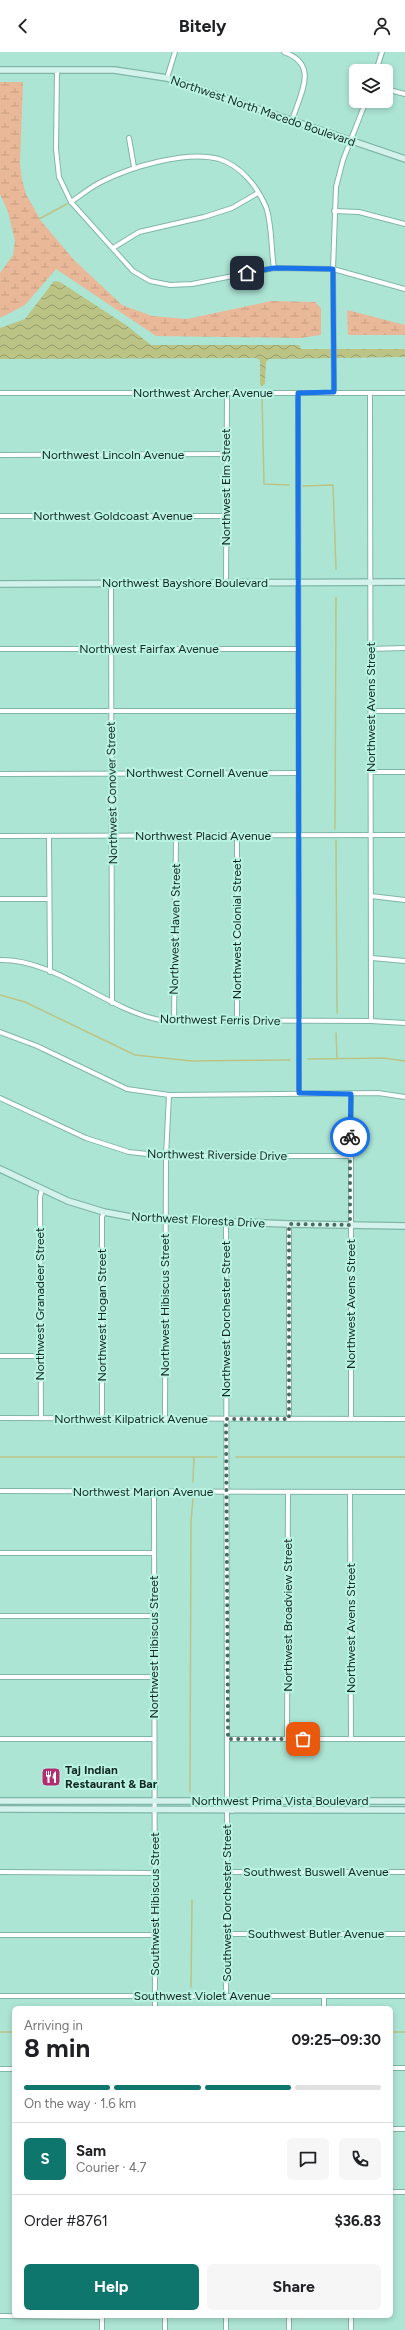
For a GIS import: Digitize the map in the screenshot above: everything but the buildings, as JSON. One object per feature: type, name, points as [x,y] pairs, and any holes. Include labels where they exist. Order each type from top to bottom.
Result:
[{"type":"main road","name":"Northwest North Macedo Boulevard","points":[[0,70],[114,70],[167,78],[351,142],[405,159]]},
{"type":"main road","name":"Northwest Bayshore Boulevard","points":[[0,584],[405,582]]},
{"type":"main road","name":"Northwest Floresta Drive","points":[[0,1169],[42,1190],[104,1212],[136,1218],[289,1224],[405,1226]]},
{"type":"main road","name":"Northwest Prima Vista Boulevard","points":[[0,1801],[405,1801]]},
{"type":"main road","points":[[229,1810],[236,1806],[274,1805],[280,1801]]},
{"type":"main road","name":"Northwest Prima Vista Boulevard","points":[[0,1809],[405,1810]]},
{"type":"street","points":[[167,78],[175,52]]},
{"type":"street","points":[[284,52],[297,56],[304,64],[306,74],[292,121]]},
{"type":"street","points":[[378,64],[382,52]]},
{"type":"street","points":[[57,70],[56,149],[59,177],[71,202],[133,271],[150,281],[170,286],[192,284],[274,268],[333,269],[405,289]]},
{"type":"street","points":[[393,91],[405,94]]},
{"type":"street","points":[[334,392],[333,269],[336,187],[343,160],[363,108]]},
{"type":"street","points":[[129,138],[134,167]]},
{"type":"street","points":[[71,202],[100,182],[134,167],[169,160],[194,158],[218,159],[240,170],[253,184],[266,208],[274,268]]},
{"type":"street","points":[[113,248],[140,232],[204,218],[232,208],[258,193]]},
{"type":"street","points":[[334,211],[359,212],[405,224]]},
{"type":"street","name":"Northwest Elm Street","points":[[226,582],[227,392]]},
{"type":"street","name":"Northwest Archer Avenue","points":[[0,393],[405,392]]},
{"type":"street","points":[[298,393],[299,1093]]},
{"type":"street","name":"Northwest Avens Street","points":[[370,393],[371,1021]]},
{"type":"street","name":"Northwest Lincoln Avenue","points":[[0,455],[226,454]]},
{"type":"street","name":"Northwest Goldcoast Avenue","points":[[0,516],[226,516]]},
{"type":"street","name":"Northwest Conover Street","points":[[111,583],[113,836],[112,1003]]},
{"type":"street","points":[[370,649],[405,648]]},
{"type":"street","name":"Northwest Fairfax Avenue","points":[[0,649],[298,649]]},
{"type":"street","points":[[0,711],[298,711]]},
{"type":"street","points":[[371,711],[405,711]]},
{"type":"street","points":[[371,772],[405,772]]},
{"type":"street","name":"Northwest Cornell Avenue","points":[[0,774],[298,773]]},
{"type":"street","name":"Northwest Placid Avenue","points":[[0,836],[405,836]]},
{"type":"street","name":"Northwest Colonial Street","points":[[237,836],[237,1021]]},
{"type":"street","points":[[50,837],[50,972]]},
{"type":"street","name":"Northwest Haven Street","points":[[174,1021],[176,837]]},
{"type":"street","points":[[371,896],[405,900]]},
{"type":"street","points":[[0,899],[49,899]]},
{"type":"street","points":[[372,958],[405,961]]},
{"type":"street","name":"Northwest Ferris Drive","points":[[0,960],[11,960],[30,964],[147,1018],[174,1021],[371,1021],[405,1024]]},
{"type":"street","points":[[0,1032],[37,1046],[127,1089],[169,1095],[378,1093],[405,1097]]},
{"type":"street","name":"Northwest Avens Street","points":[[351,1094],[351,1419]]},
{"type":"street","name":"Northwest Hibiscus Street","points":[[165,1419],[165,1219],[169,1095]]},
{"type":"street","name":"Northwest Riverside Drive","points":[[0,1098],[107,1146],[129,1152],[166,1156],[350,1156]]},
{"type":"street","name":"Northwest Granadeer Street","points":[[41,1418],[40,1197],[42,1190]]},
{"type":"street","name":"Northwest Hogan Street","points":[[102,1418],[102,1217],[104,1212]]},
{"type":"street","name":"Northwest Dorchester Street","points":[[226,1221],[227,1801]]},
{"type":"street","points":[[289,1224],[289,1419]]},
{"type":"street","points":[[0,1356],[40,1356]]},
{"type":"street","name":"Northwest Kilpatrick Avenue","points":[[0,1418],[405,1419]]},
{"type":"street","name":"Northwest Marion Avenue","points":[[0,1492],[405,1492]]},
{"type":"street","name":"Northwest Broadview Street","points":[[287,1739],[288,1492]]},
{"type":"street","name":"Northwest Avens Street","points":[[350,1492],[351,1739]]},
{"type":"street","name":"Northwest Hibiscus Street","points":[[154,1493],[155,1801]]},
{"type":"street","points":[[0,1553],[154,1553]]},
{"type":"street","points":[[0,1616],[154,1616]]},
{"type":"street","points":[[0,1677],[154,1677]]},
{"type":"street","points":[[0,1739],[154,1740]]},
{"type":"street","points":[[228,1739],[405,1739]]},
{"type":"street","name":"Southwest Hibiscus Street","points":[[155,1801],[155,2006]]},
{"type":"street","name":"Southwest Dorchester Street","points":[[226,1996],[229,1810]]},
{"type":"street","points":[[0,1872],[154,1873]]},
{"type":"street","name":"Southwest Buswell Avenue","points":[[227,1872],[405,1872]]},
{"type":"street","name":"Southwest Butler Avenue","points":[[227,1934],[405,1934]]},
{"type":"street","points":[[0,1935],[155,1935]]},
{"type":"street","name":"Southwest Violet Avenue","points":[[0,1996],[405,1996]]},
{"type":"street","points":[[324,1996],[324,2006]]},
{"type":"street","points":[[393,2068],[405,2068]]},
{"type":"street","points":[[0,2069],[12,2069]]},
{"type":"street","points":[[393,2129],[405,2129]]},
{"type":"street","points":[[393,2192],[405,2192]]},
{"type":"street","points":[[0,2316],[12,2316]]},
{"type":"street","points":[[102,2318],[102,2330]]},
{"type":"street","points":[[165,2318],[165,2330]]},
{"type":"street","points":[[226,2318],[226,2330]]},
{"type":"street","points":[[288,2318],[288,2330]]},
{"type":"street","points":[[351,2318],[351,2330]]},
{"type":"green space","points":[[0,82],[23,82],[20,163],[22,180],[26,194],[41,221],[74,260],[122,305],[152,316],[187,319],[271,301],[315,302],[321,308],[321,335],[300,338],[156,336],[56,269],[25,305],[0,318],[0,273],[13,255],[15,241],[8,212],[0,194]]},
{"type":"green space","points":[[347,310],[405,325],[405,335],[348,335]]},
{"type":"water","points":[[54,281],[60,282],[126,325],[151,345],[299,345],[301,349],[405,349],[405,357],[269,359],[266,362],[265,384],[262,386],[260,384],[260,360],[256,358],[0,359],[0,328],[25,319]]},
{"type":"waterway","points":[[39,219],[67,204]]},
{"type":"waterway","points":[[262,396],[264,484],[289,485]]},
{"type":"waterway","points":[[303,486],[333,485],[336,569]]},
{"type":"waterway","points":[[335,829],[336,598]]},
{"type":"waterway","points":[[336,840],[337,1013]]},
{"type":"waterway","points":[[0,995],[25,1002],[135,1055],[192,1061],[290,1060]]},
{"type":"waterway","points":[[336,1033],[337,1059]]},
{"type":"waterway","points":[[308,1059],[384,1058],[405,1061]]},
{"type":"waterway","points":[[0,1457],[217,1457]]},
{"type":"waterway","points":[[193,1482],[194,1457]]},
{"type":"waterway","points":[[236,1457],[405,1457]]},
{"type":"waterway","points":[[190,1792],[191,1522],[193,1499]]},
{"type":"waterway","points":[[191,1987],[192,1900]]},
{"type":"waterway","points":[[0,2032],[12,2032]]},
{"type":"waterway","points":[[393,2032],[405,2032]]},
{"type":"way so far","points":[[303,1739],[228,1739],[226,1419],[289,1419],[289,1224],[350,1225],[350,1137]]},
{"type":"place","name":"Taj Indian Restaurant & Bar","points":[[51,1777]]},
{"type":"route","points":[[247,273],[274,268],[333,269],[334,392],[298,393],[296,455],[298,583],[299,1093],[351,1094],[350,1137]]}]
